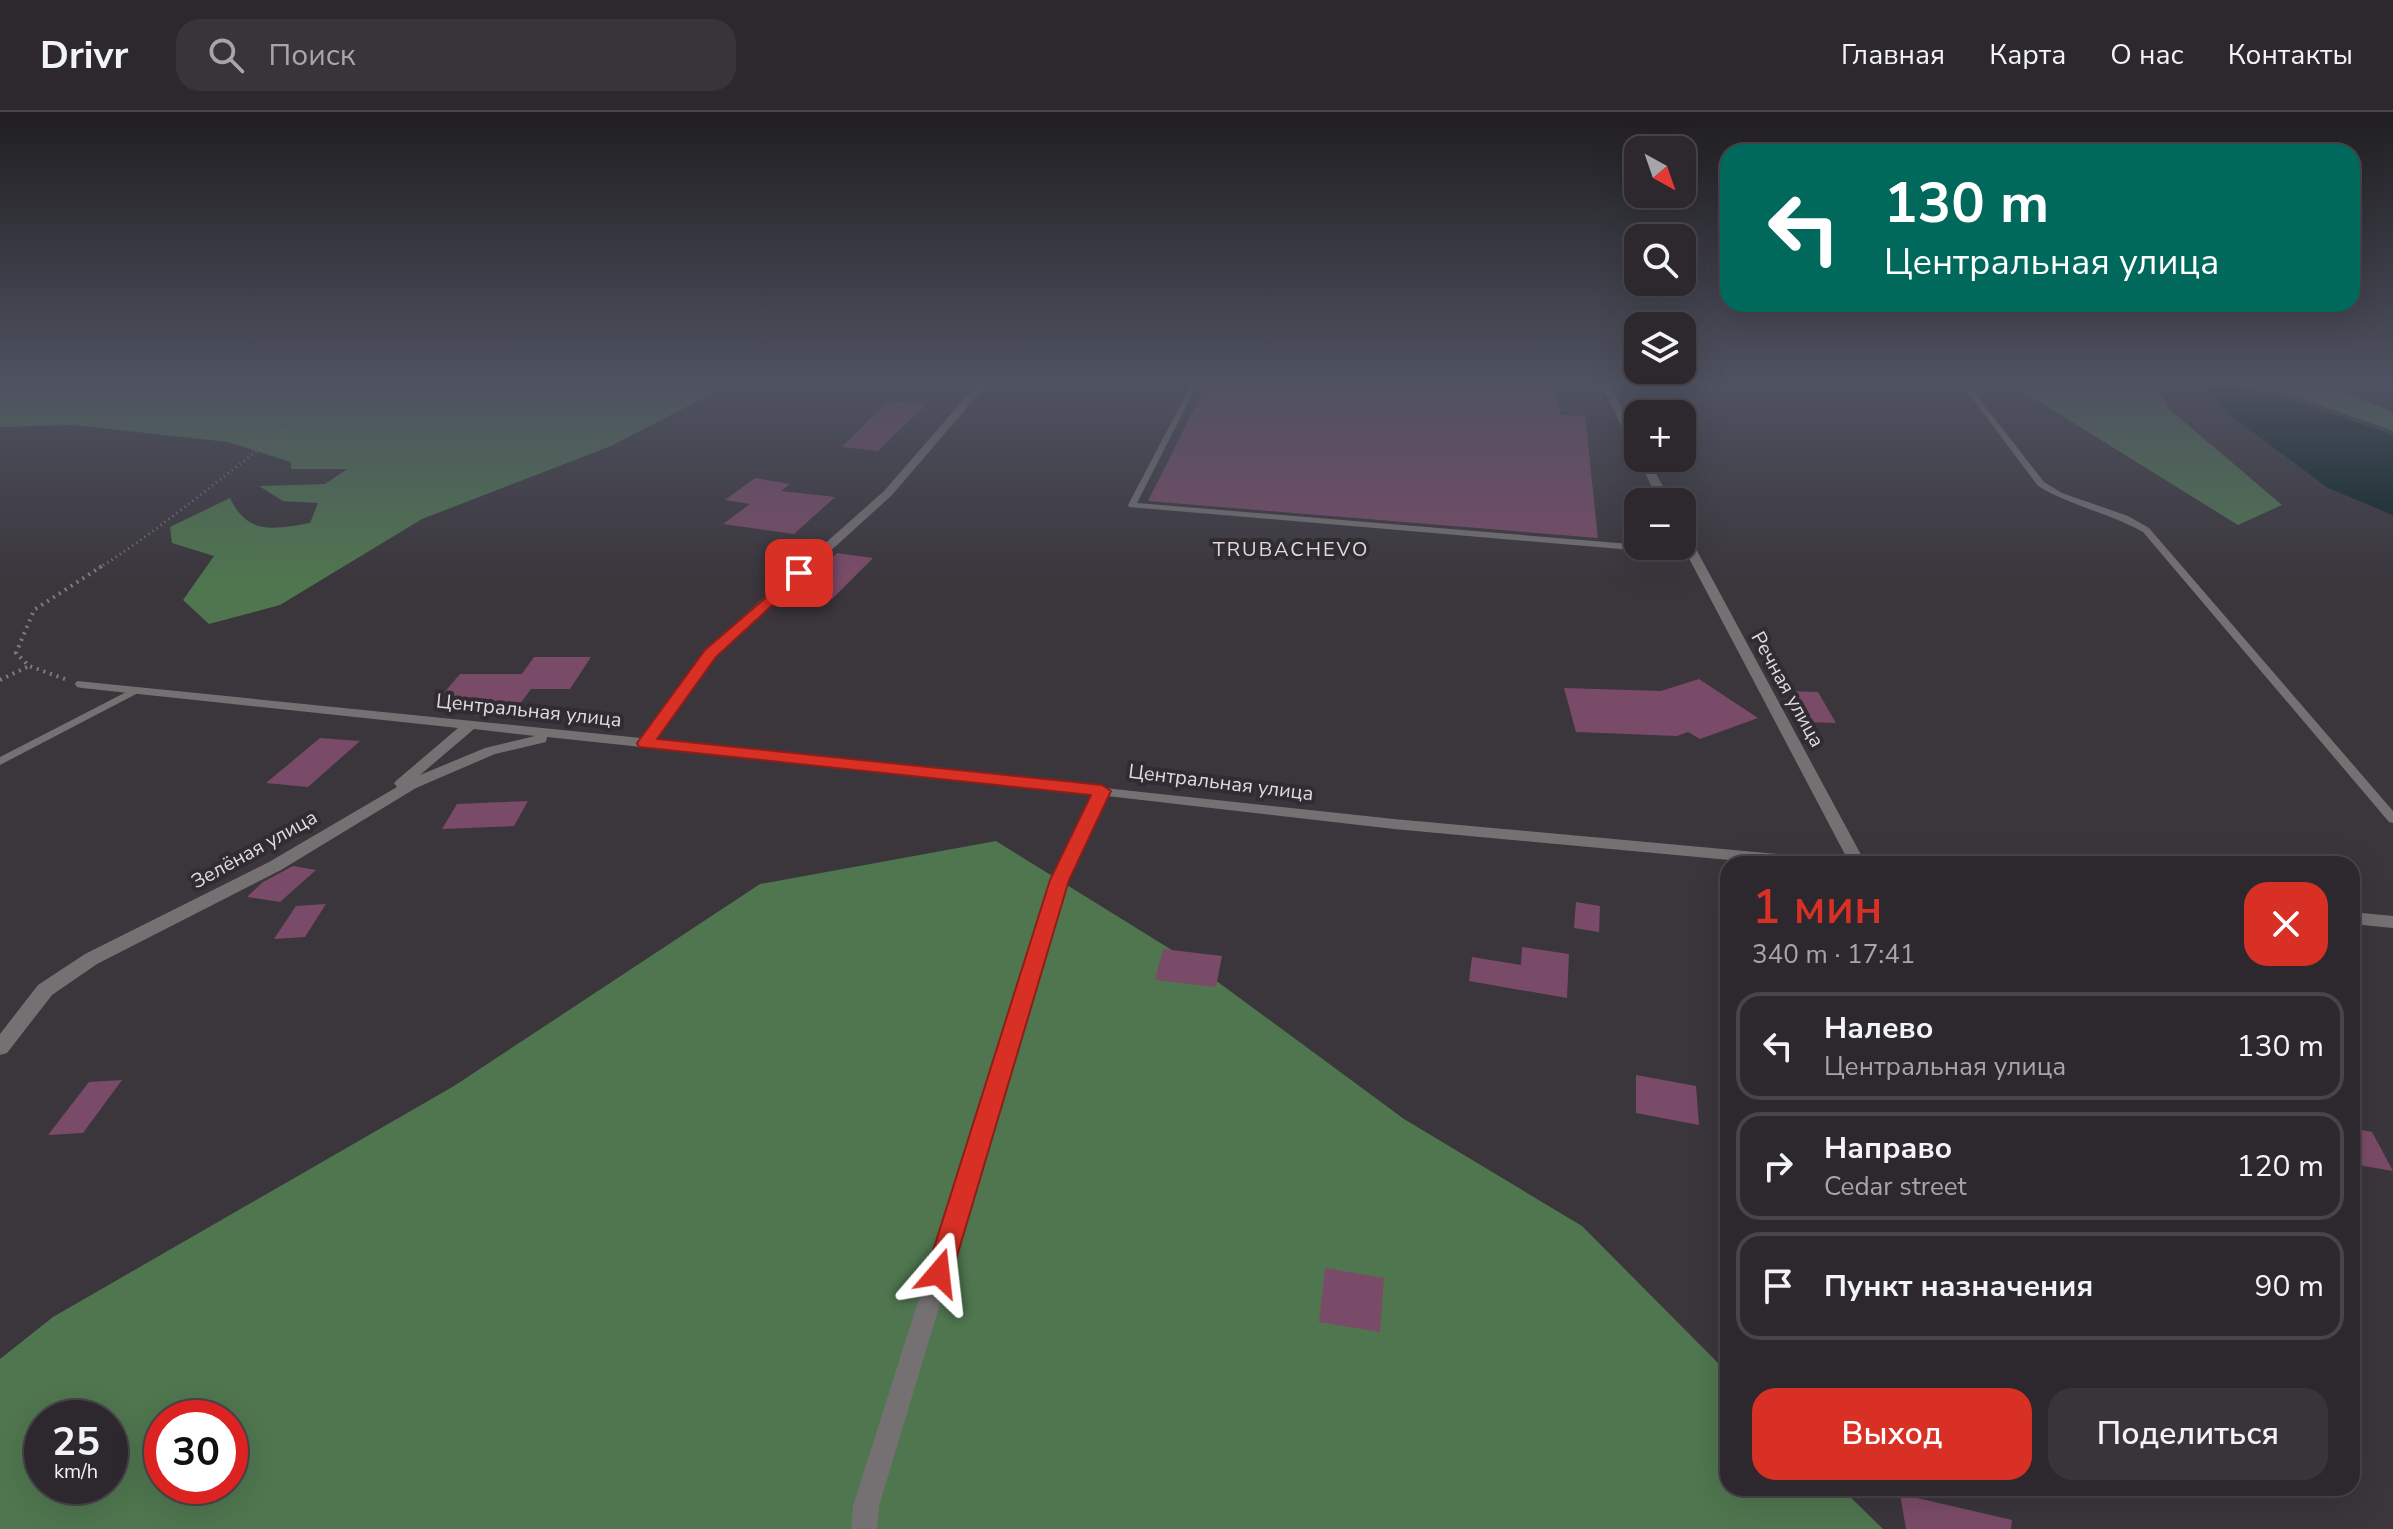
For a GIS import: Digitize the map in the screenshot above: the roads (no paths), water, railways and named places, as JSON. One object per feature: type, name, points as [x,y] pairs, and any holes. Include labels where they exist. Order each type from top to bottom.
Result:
[{"type":"street","points":[[645,743],[710,653],[888,493],[926,449]]},
{"type":"street","name":"Речная улица","points":[[1695,560],[1854,856]]},
{"type":"street","name":"Центральная улица","points":[[82,684],[1394,824],[1744,856]]},
{"type":"street","points":[[379,802],[469,726]]},
{"type":"street","name":"Зелёная улица","points":[[0,1048],[38,998],[64,976],[275,866],[411,785],[490,751],[559,735]]},
{"type":"street","points":[[864,1529],[866,1506],[1060,880],[1102,791]]},
{"type":"street","points":[[2360,919],[2393,922]]},
{"type":"lane","points":[[1161,449],[1132,505],[1624,546]]},
{"type":"lane","points":[[2014,449],[2041,484],[2059,495],[2125,518],[2146,530],[2393,819]]},
{"type":"lane","points":[[0,762],[136,690]]},
{"type":"district","name":"TRUBACHEVO","points":[[1291,549]]}]
